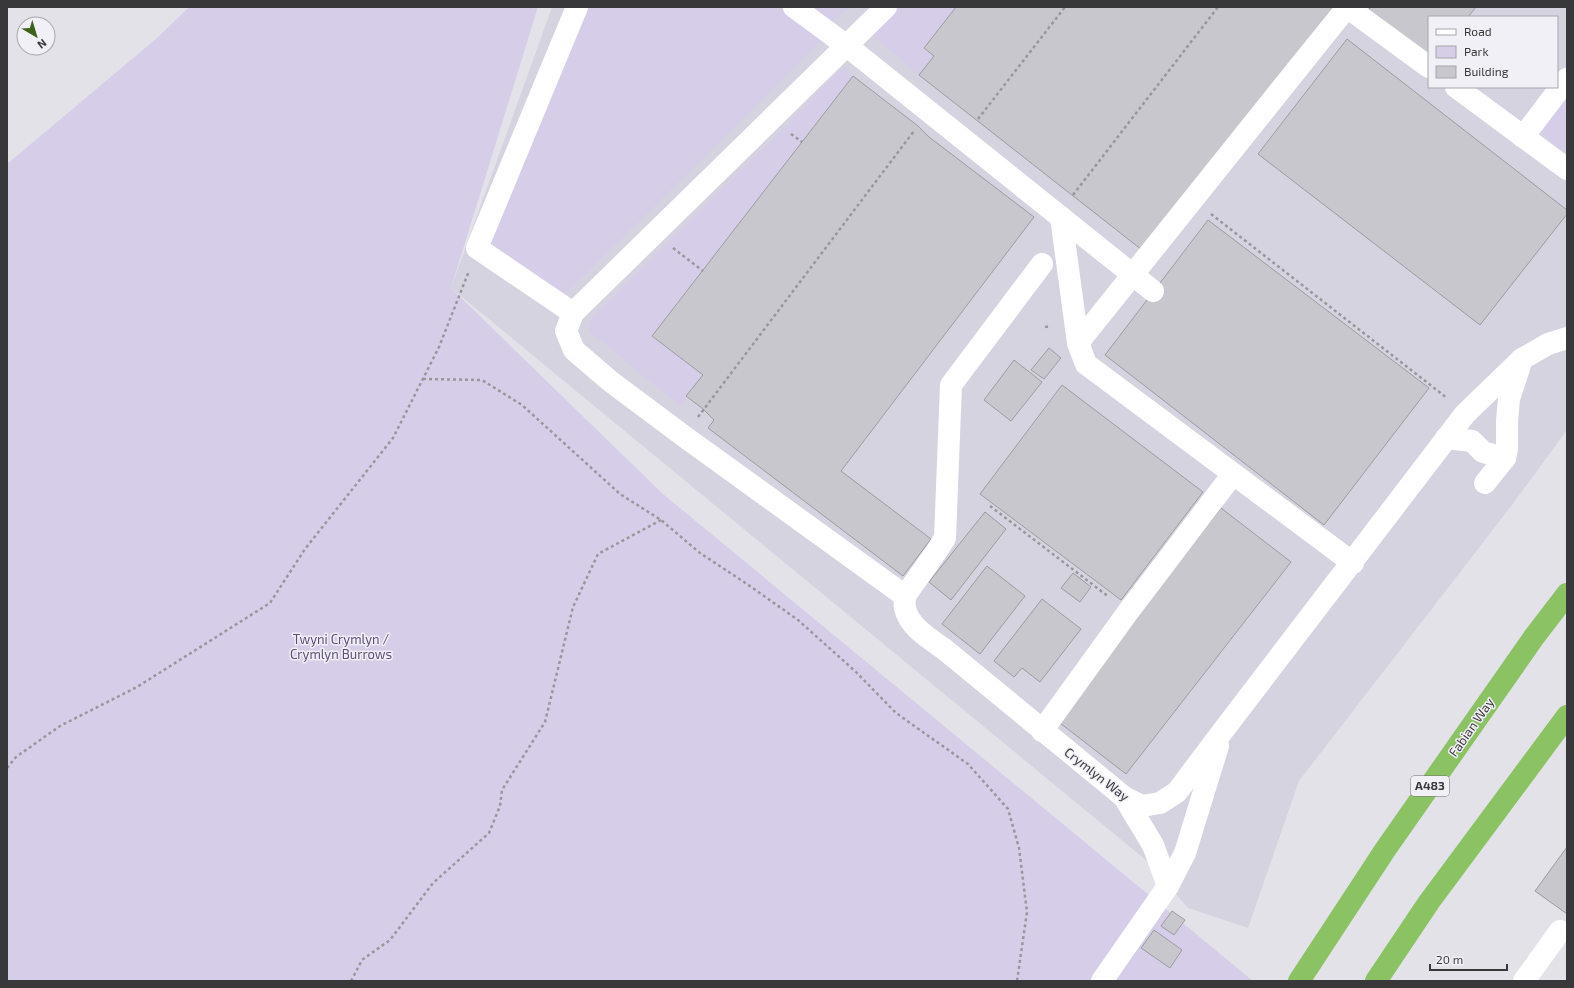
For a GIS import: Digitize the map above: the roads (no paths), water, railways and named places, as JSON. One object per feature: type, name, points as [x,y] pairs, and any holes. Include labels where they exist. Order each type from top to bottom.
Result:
[{"type":"highway","name":"Fabian Way","points":[[1299,981],[1386,850],[1534,637],[1567,594]]},
{"type":"highway","points":[[1376,981],[1429,902],[1567,716]]},
{"type":"street","points":[[573,313],[478,248],[577,7]]},
{"type":"street","points":[[794,7],[847,46],[1153,291]]},
{"type":"street","points":[[886,7],[573,313],[566,331],[574,350],[610,380],[685,437],[897,590],[936,552],[945,538],[952,385],[1042,264]]},
{"type":"street","points":[[1078,343],[1347,7],[1428,66]]},
{"type":"street","points":[[1523,137],[1567,79]]},
{"type":"street","points":[[1457,88],[1567,169]]},
{"type":"street","points":[[1053,211],[1078,343],[1086,364],[1352,563]]},
{"type":"street","name":"Crymlyn Way","points":[[897,590],[910,620],[924,635],[944,649],[1124,797],[1142,806],[1160,803],[1177,792],[1465,414],[1522,359],[1548,344],[1567,338]]},
{"type":"street","points":[[1485,483],[1505,458],[1507,449],[1509,399],[1522,359]]},
{"type":"street","points":[[1446,438],[1472,441],[1483,452],[1505,458]]},
{"type":"street","points":[[1042,730],[1128,612],[1233,474]]},
{"type":"street","points":[[1102,981],[1168,886],[1185,853],[1222,732]]},
{"type":"street","points":[[1124,797],[1153,845],[1168,886]]},
{"type":"street","points":[[1524,981],[1560,931]]},
{"type":"park label","name":"Twyni Crymlyn / Crymlyn Burrows","points":[[341,646]]}]
